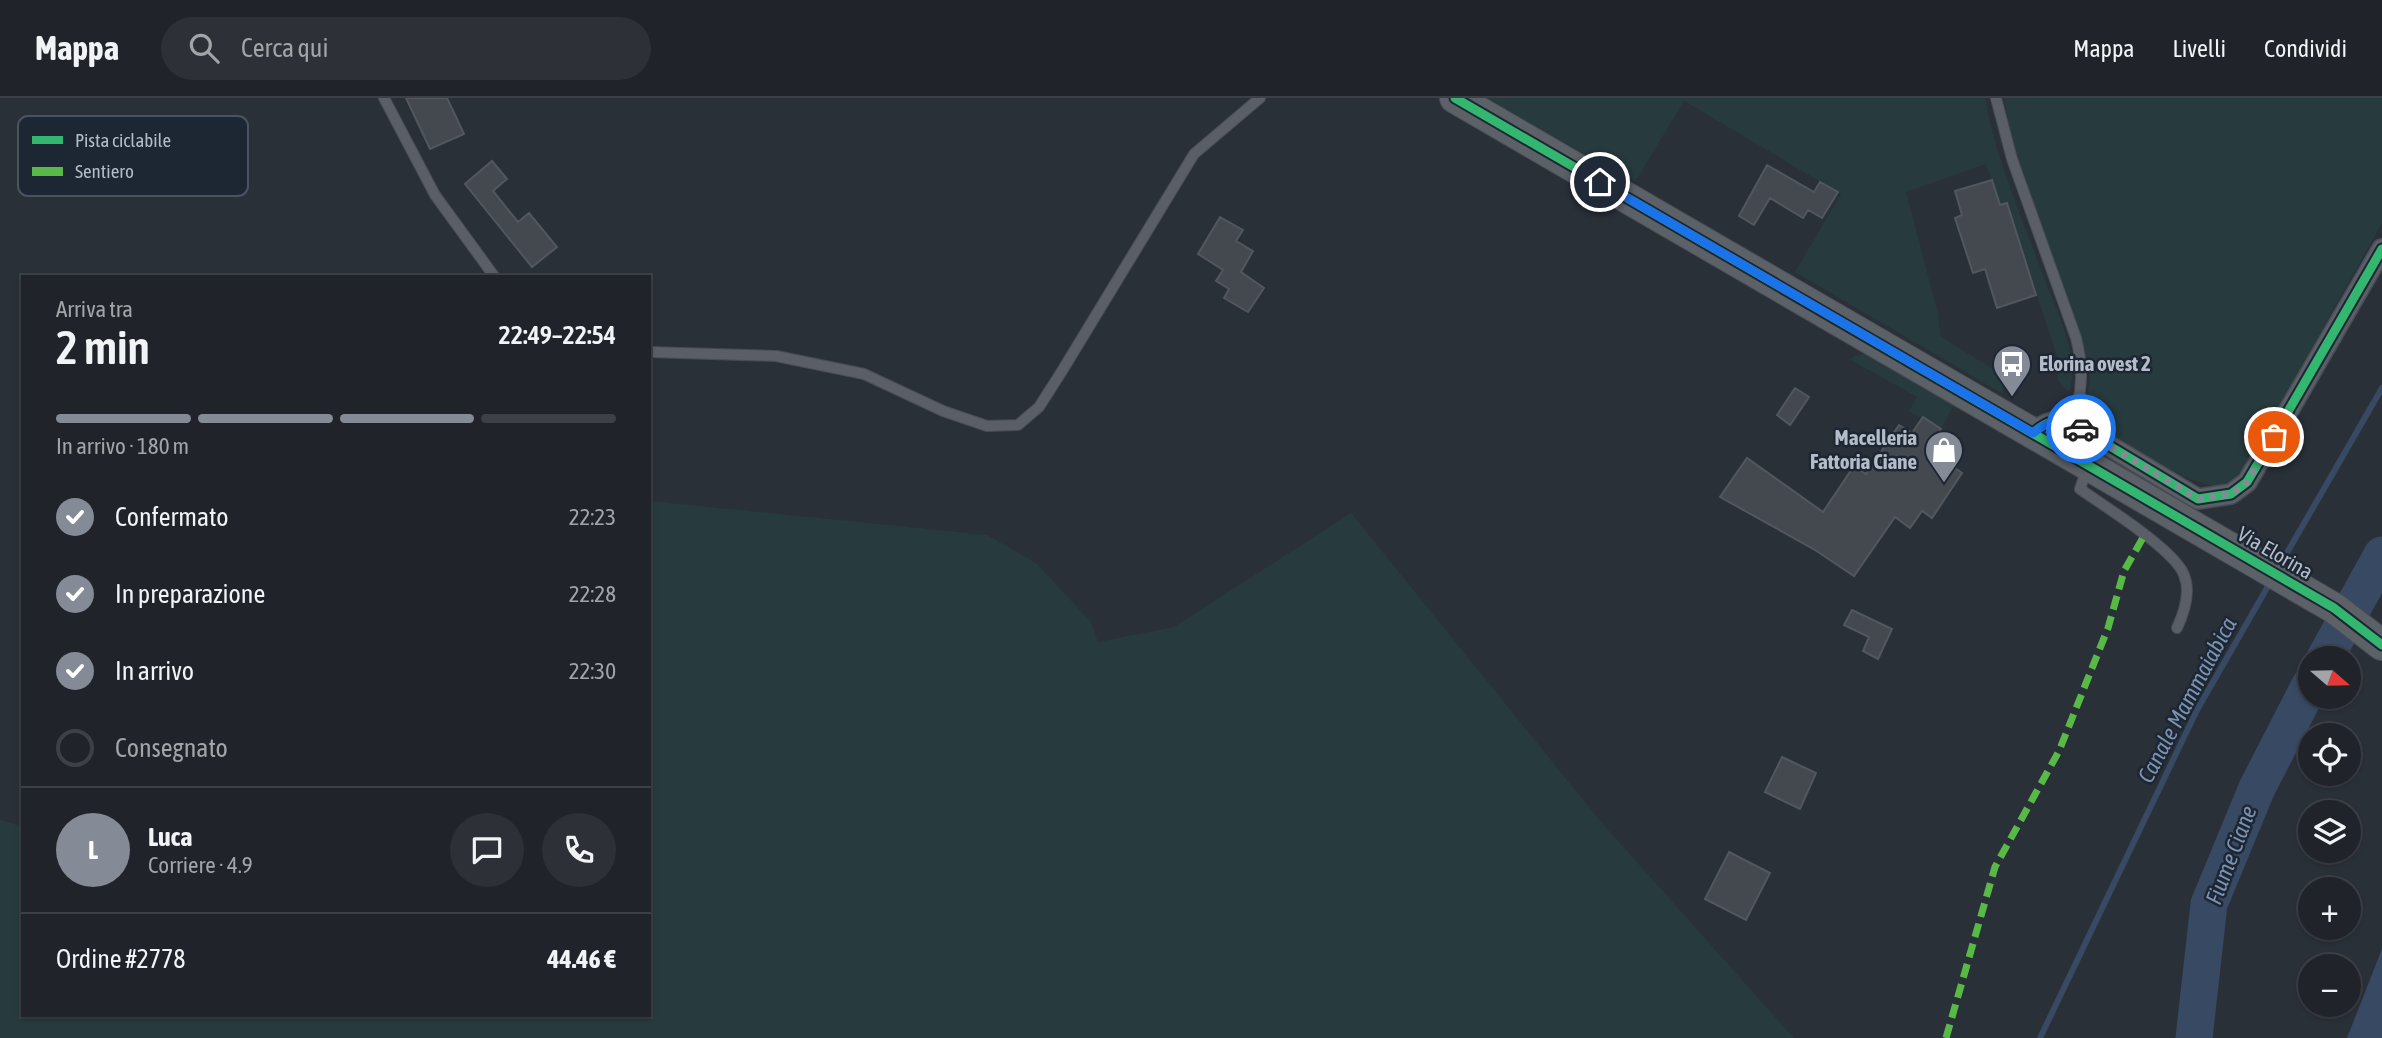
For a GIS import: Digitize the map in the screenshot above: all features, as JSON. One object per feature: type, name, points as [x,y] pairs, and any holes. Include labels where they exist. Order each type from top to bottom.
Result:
[{"type":"main road","name":"Via Elorina","points":[[1455,98],[2217,540],[2376,639]]},
{"type":"street","points":[[2033,433],[2045,423],[2059,420],[2073,424],[2198,499],[2231,494],[2247,482],[2382,249]]},
{"type":"lane","points":[[384,98],[435,195],[493,275]]},
{"type":"lane","points":[[651,352],[776,356],[864,374],[943,411],[987,426],[1018,425],[1038,407],[1062,371],[1194,154],[1260,98]]},
{"type":"lane","points":[[1996,98],[2012,159],[2076,338],[2083,367],[2081,397],[2073,424]]},
{"type":"lane","points":[[2088,465],[2080,489],[2165,551],[2184,575],[2186,608],[2177,628]]},
{"type":"green space","points":[[1486,98],[1985,98],[2002,164],[2069,345],[2072,360],[2070,390],[2066,390],[2058,380],[2058,359],[2007,204],[2000,205],[1986,164],[1906,192],[1938,314],[1940,336],[2004,376],[2003,394],[1795,272],[1841,194],[1684,101],[1635,182]]},
{"type":"green space","points":[[2004,98],[2382,98],[2382,223],[2248,461],[2229,483],[2215,486],[2202,483],[2170,469],[2117,437],[2084,408],[2090,380],[2088,364],[2015,154]]},
{"type":"green space","points":[[1867,353],[1951,401],[1953,407],[1941,429],[1909,411],[1917,397],[1851,360],[1854,356]]},
{"type":"green space","points":[[651,501],[987,535],[1036,563],[1091,622],[1098,642],[1174,627],[1351,513],[1601,822],[1794,1038],[0,1038],[0,820],[21,825],[21,1017],[651,1017]]},
{"type":"water","points":[[2382,949],[2382,1038],[2347,1038],[2355,1017],[2361,1017],[2361,1002]]},
{"type":"building","points":[[406,98],[447,98],[464,134],[430,149]]},
{"type":"building","points":[[492,161],[507,179],[493,191],[518,222],[529,213],[557,247],[532,267],[465,184]]},
{"type":"building","points":[[1767,165],[1814,192],[1820,182],[1838,192],[1822,218],[1808,210],[1803,218],[1770,198],[1754,225],[1739,216]]},
{"type":"building","points":[[1992,180],[2000,205],[2007,203],[2036,295],[1997,308],[1985,269],[1973,273],[1955,218],[1962,215],[1955,191]]},
{"type":"building","points":[[1220,217],[1243,230],[1236,241],[1253,251],[1241,272],[1264,288],[1248,312],[1224,298],[1229,289],[1216,281],[1223,270],[1198,254]]},
{"type":"building","points":[[1795,388],[1809,397],[1790,425],[1777,415]]},
{"type":"building","points":[[1923,417],[1941,429],[1927,449],[1962,473],[1932,518],[1922,511],[1910,528],[1895,517],[1854,576],[1815,550],[1720,497],[1747,458],[1823,512],[1854,466],[1866,474],[1899,425],[1912,433]]},
{"type":"building","points":[[1852,610],[1892,629],[1878,659],[1863,651],[1869,637],[1844,625]]},
{"type":"building","points":[[1782,757],[1816,773],[1800,809],[1765,792]]},
{"type":"building","points":[[1729,852],[1770,873],[1746,920],[1705,899]]},
{"type":"waterway","name":"Canale Mammaiabica","points":[[2280,565],[2382,388]]},
{"type":"waterway","name":"Fiume Ciane","points":[[2332,646],[2382,555]]},
{"type":"waterway","name":"Canale Mammaiabica","points":[[2040,1038],[2197,710],[2271,581]]},
{"type":"waterway","name":"Fiume Ciane","points":[[2194,1038],[2209,904],[2257,788],[2298,708]]},
{"type":"marked path","points":[[1946,1038],[1995,867],[2059,751],[2108,628],[2124,571],[2144,536]]},
{"type":"cycle path","points":[[1455,98],[2334,608],[2382,645]]},
{"type":"cycle path","points":[[2033,433],[2052,422],[2073,424],[2198,499],[2231,494],[2247,482],[2382,249]]},
{"type":"way so far","points":[[2081,429],[2198,499],[2215,499],[2231,494],[2247,482],[2274,437]]},
{"type":"place","name":"Elorina ovest 2","points":[[2012,398]]},
{"type":"place","name":"Macelleria Fattoria Ciane","points":[[1944,484]]},
{"type":"route","points":[[1600,182],[2033,433],[2045,423],[2059,420],[2081,429]]}]
